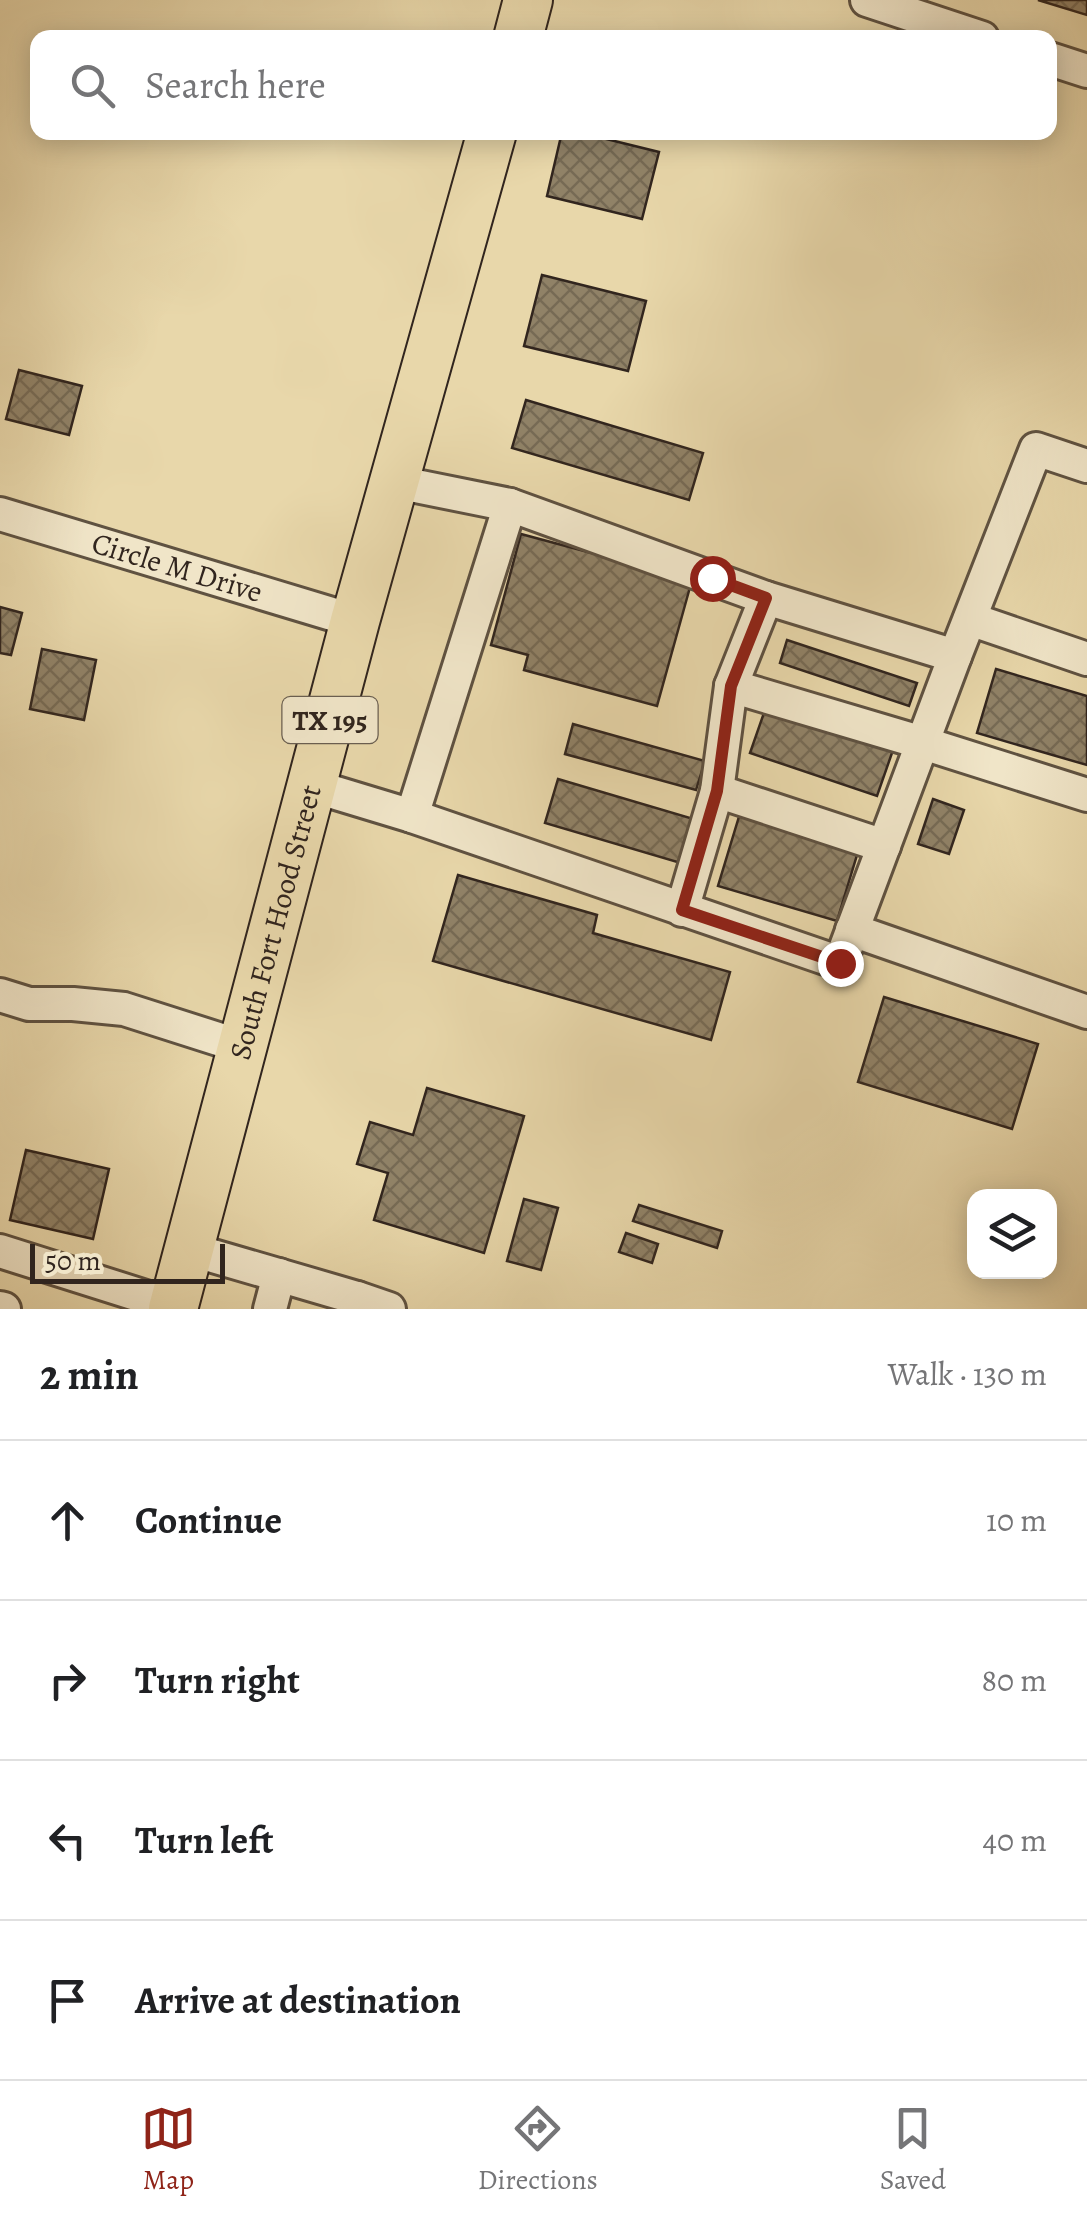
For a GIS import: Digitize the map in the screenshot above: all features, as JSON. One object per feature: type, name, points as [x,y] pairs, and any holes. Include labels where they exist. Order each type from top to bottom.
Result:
[{"type":"highway","points":[[520,30],[528,0]]},
{"type":"highway","name":"South Fort Hood Street","points":[[174,1308],[355,621],[490,140]]},
{"type":"street","points":[[867,0],[938,11],[969,30]]},
{"type":"street","points":[[1057,61],[1087,71]]},
{"type":"street","points":[[313,786],[412,816],[840,963],[1036,449],[1087,466]]},
{"type":"street","points":[[396,482],[510,506],[766,598],[955,656]]},
{"type":"street","points":[[412,816],[510,506]]},
{"type":"street","name":"Circle M Drive","points":[[0,514],[355,621]]},
{"type":"street","points":[[682,910],[717,791],[731,686],[766,598]]},
{"type":"street","points":[[970,620],[1087,659]]},
{"type":"street","points":[[731,686],[1087,795]]},
{"type":"street","points":[[717,791],[884,846]]},
{"type":"street","points":[[852,930],[1087,1012]]},
{"type":"street","points":[[0,995],[30,1004],[124,1009],[242,1048]]},
{"type":"street","points":[[189,1249],[279,1275],[355,1304],[389,1309]]},
{"type":"street","points":[[0,1251],[174,1308]]},
{"type":"street","points":[[270,1309],[279,1275]]},
{"type":"building","points":[[1038,0],[1087,0],[1087,15]]},
{"type":"building","points":[[560,140],[610,140],[659,152],[642,219],[547,196]]},
{"type":"building","points":[[542,275],[646,301],[628,371],[524,346]]},
{"type":"building","points":[[19,370],[82,386],[69,435],[6,419]]},
{"type":"building","points":[[526,400],[703,453],[689,500],[512,448]]},
{"type":"building","points":[[521,534],[692,580],[657,706],[524,670],[528,655],[491,645]]},
{"type":"building","points":[[0,607],[22,613],[11,655],[0,653]]},
{"type":"building","points":[[787,640],[917,683],[909,706],[780,663]]},
{"type":"building","points":[[42,649],[96,660],[84,720],[30,709]]},
{"type":"building","points":[[996,669],[1087,696],[1087,765],[977,733]]},
{"type":"building","points":[[766,707],[893,750],[877,796],[750,753]]},
{"type":"building","points":[[573,724],[705,761],[696,790],[565,754]]},
{"type":"building","points":[[558,779],[697,820],[684,864],[545,823]]},
{"type":"building","points":[[933,799],[964,810],[949,854],[918,844]]},
{"type":"building","points":[[741,810],[860,845],[837,921],[718,886]]},
{"type":"building","points":[[458,875],[597,915],[593,933],[730,972],[711,1040],[433,961]]},
{"type":"building","points":[[884,997],[1038,1044],[1012,1129],[858,1082]]},
{"type":"building","points":[[427,1088],[524,1116],[484,1253],[374,1220],[388,1173],[357,1164],[370,1122],[413,1135]]},
{"type":"building","points":[[26,1150],[109,1169],[93,1239],[10,1220]]},
{"type":"building","points":[[524,1199],[558,1208],[541,1270],[507,1261]]},
{"type":"building","points":[[639,1205],[722,1231],[717,1248],[633,1221]]},
{"type":"building","points":[[626,1233],[658,1244],[652,1263],[619,1252]]},
{"type":"route","points":[[712,578],[766,598],[731,686],[717,791],[682,910],[840,963]]}]
